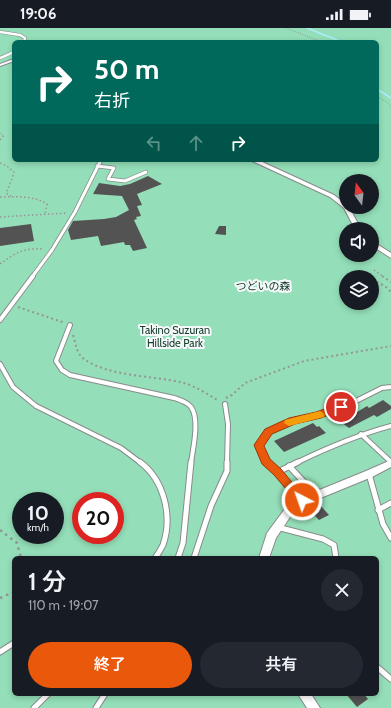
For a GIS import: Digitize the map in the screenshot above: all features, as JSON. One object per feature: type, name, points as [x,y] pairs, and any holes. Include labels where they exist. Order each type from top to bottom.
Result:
[{"type":"street","points":[[0,65],[12,61]]},
{"type":"street","points":[[257,162],[332,196],[339,202]]},
{"type":"street","points":[[379,248],[391,256]]},
{"type":"street","points":[[265,556],[271,536],[293,505],[302,500],[369,474],[391,463]]},
{"type":"street","points":[[305,696],[314,708]]},
{"type":"lane","points":[[0,32],[20,35],[25,38],[24,40]]},
{"type":"lane","points":[[0,58],[12,53]]},
{"type":"lane","points":[[0,320],[52,250],[75,212],[100,162]]},
{"type":"lane","points":[[97,166],[114,168],[108,179],[125,181],[146,172]]},
{"type":"lane","points":[[70,325],[56,361],[62,370],[84,378],[174,398],[187,403],[193,411],[196,419],[189,493],[183,543],[179,556]]},
{"type":"lane","points":[[0,364],[13,387],[36,406],[121,448],[145,466],[161,488],[168,518],[163,545],[156,556]]},
{"type":"lane","points":[[302,500],[278,472],[266,461],[259,445],[268,432],[292,421],[317,415],[352,403],[382,388],[391,387]]},
{"type":"lane","points":[[195,556],[211,506],[227,471],[228,424],[225,404]]},
{"type":"lane","points":[[278,472],[326,448],[361,434],[391,426]]},
{"type":"lane","points":[[361,434],[391,463]]},
{"type":"lane","points":[[289,466],[316,495]]},
{"type":"lane","points":[[369,474],[378,510],[383,524],[391,538]]},
{"type":"lane","points":[[378,510],[391,503]]},
{"type":"lane","points":[[277,527],[323,539],[334,545],[336,556]]},
{"type":"lane","points":[[0,652],[12,644]]},
{"type":"lane","points":[[379,669],[391,679]]},
{"type":"lane","points":[[34,708],[46,696]]},
{"type":"lane","points":[[96,708],[104,696]]},
{"type":"path","points":[[286,28],[317,40]]},
{"type":"path","points":[[379,97],[388,103],[391,107]]},
{"type":"path","points":[[0,133],[4,134],[5,137]]},
{"type":"path","points":[[0,137],[5,137]]},
{"type":"path","points":[[0,140],[5,137]]},
{"type":"path","points":[[0,163],[10,167],[13,171],[14,176],[6,193],[16,197]]},
{"type":"path","points":[[0,196],[42,200],[47,204],[45,214]]},
{"type":"path","points":[[0,217],[75,212]]},
{"type":"path","points":[[0,264],[13,253],[25,248],[52,250]]},
{"type":"path","points":[[379,274],[391,282]]},
{"type":"path","points":[[379,284],[391,292]]},
{"type":"path","points":[[11,305],[70,325],[78,353],[84,359],[99,367],[182,382],[207,393],[225,404]]},
{"type":"path","points":[[225,404],[225,398],[232,395],[245,383],[304,361],[391,346]]},
{"type":"path","points":[[0,530],[17,543],[20,556]]},
{"type":"path","points":[[0,598],[5,598],[12,593]]},
{"type":"green space","name":"Takino Suzuran Hillside Park","points":[[0,28],[391,28],[391,708],[0,708]]},
{"type":"building","points":[[148,176],[162,184],[137,194],[142,205],[137,206],[141,216],[136,217],[137,219],[134,220],[147,248],[133,251],[130,245],[125,245],[124,242],[101,246],[98,236],[71,240],[68,230],[73,221],[116,217],[129,210],[122,196],[93,194],[99,183],[120,186],[130,184]]},
{"type":"building","points":[[31,224],[34,241],[0,246],[0,228]]},
{"type":"building","points":[[219,226],[226,226],[226,235],[215,234]]},
{"type":"building","points":[[383,400],[391,406],[391,409],[377,417],[374,415],[349,428],[341,422],[367,406],[369,408]]},
{"type":"building","points":[[313,423],[317,427],[319,426],[326,433],[284,452],[274,441]]},
{"type":"building","points":[[320,505],[329,515],[319,520],[310,511]]},
{"type":"building","points":[[348,696],[366,696],[368,699],[357,707]]},
{"type":"waterway","points":[[307,28],[337,40]]},
{"type":"waterway","points":[[379,90],[391,98]]},
{"type":"slow traffic","points":[[289,423],[320,414]]},
{"type":"route","points":[[302,500],[278,472],[266,461],[259,445],[268,432],[292,421],[341,407]]},
{"type":"park label","name":"つどいの森","points":[[263,286]]}]
